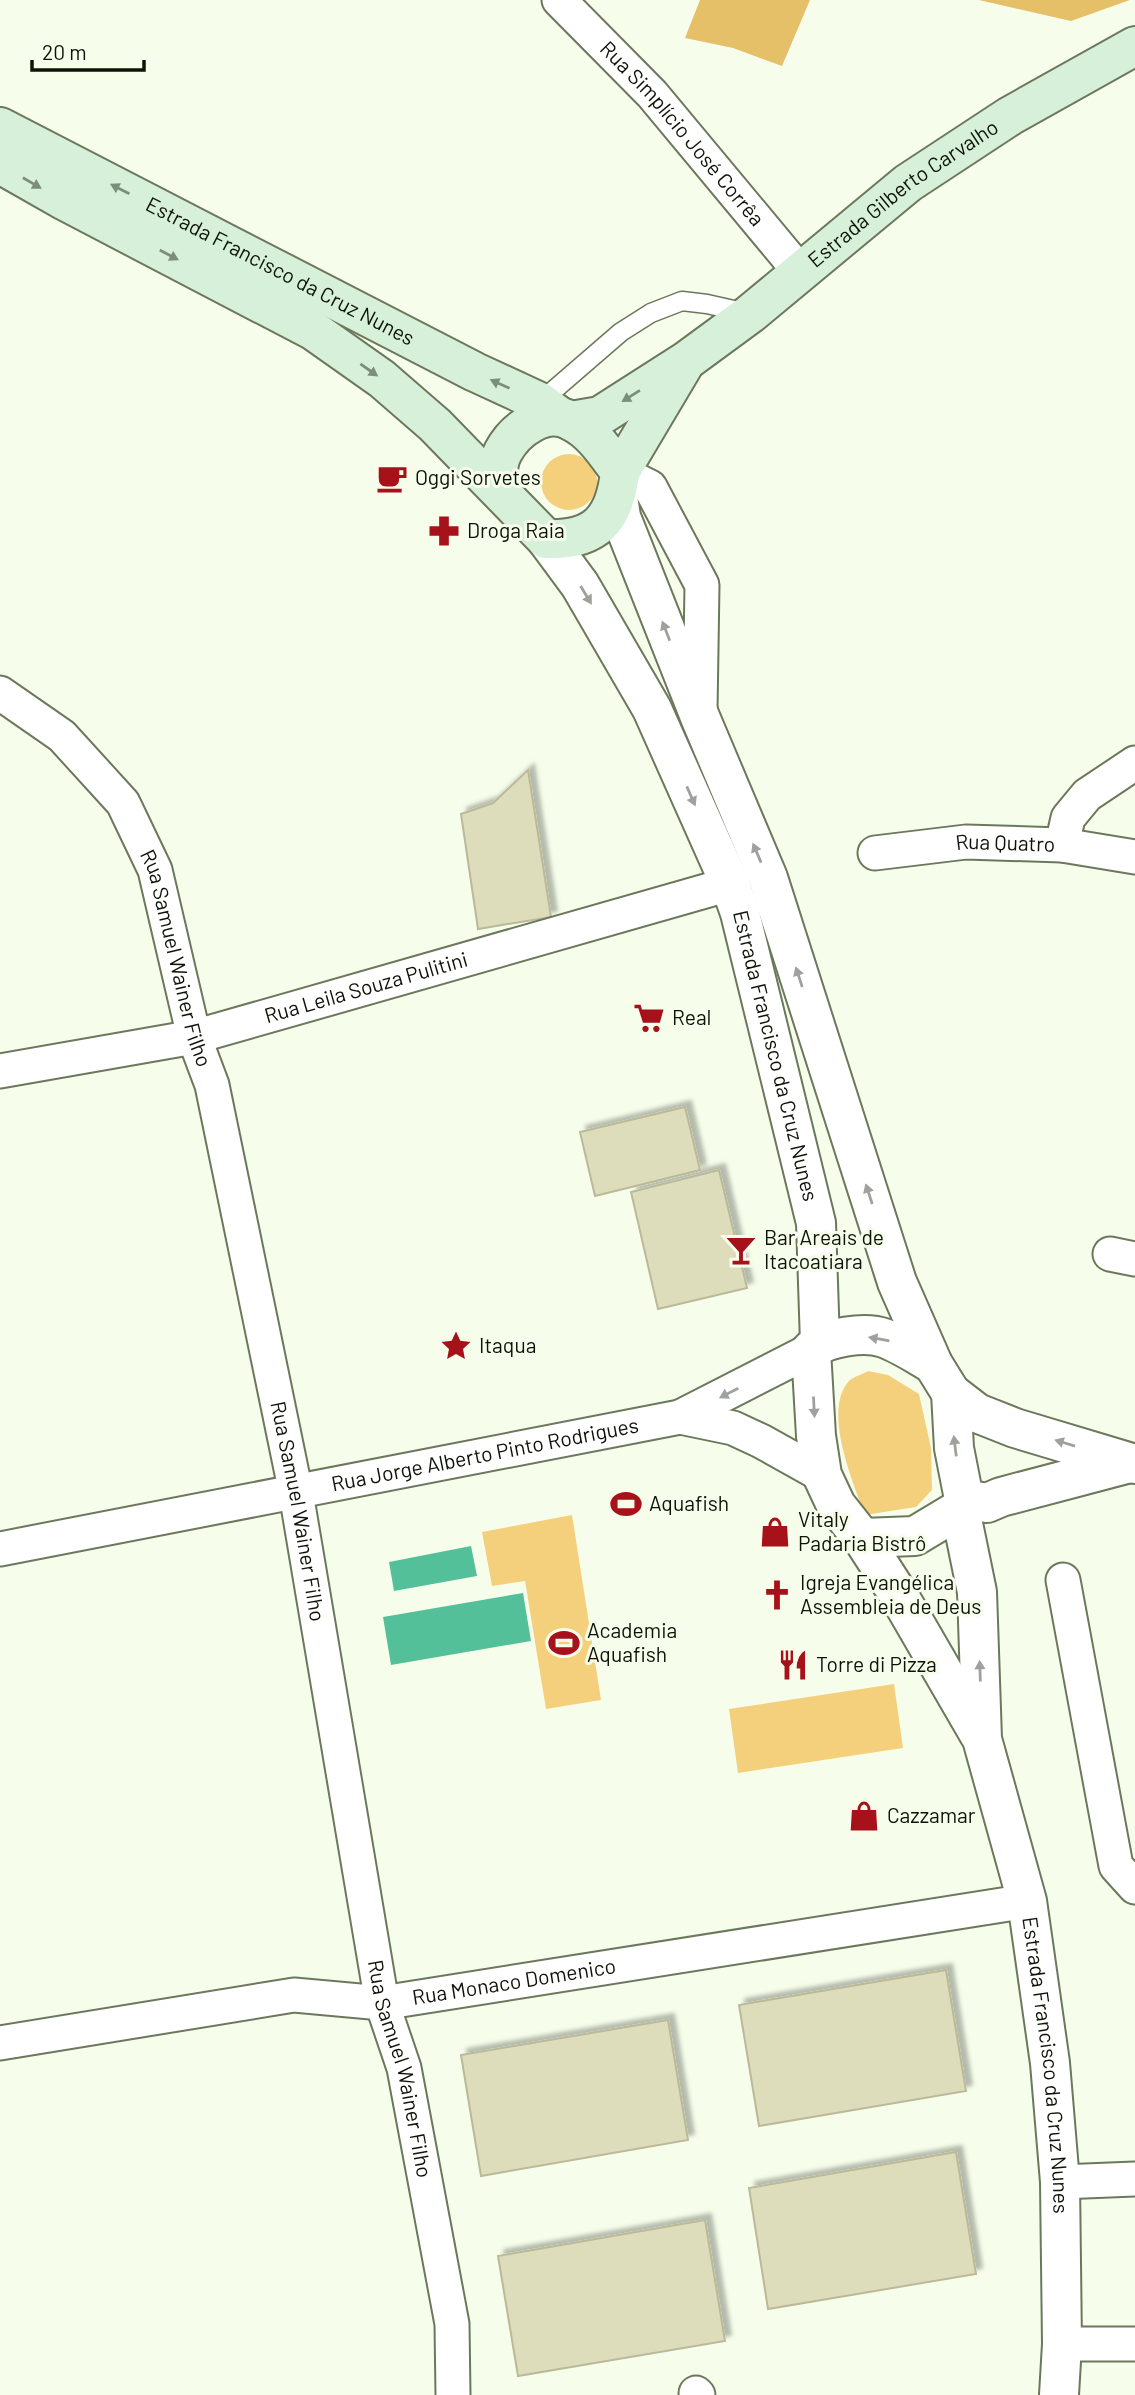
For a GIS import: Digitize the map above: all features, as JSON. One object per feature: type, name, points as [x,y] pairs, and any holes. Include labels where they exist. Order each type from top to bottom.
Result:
[{"type":"main road","name":"Estrada Gilberto Carvalho","points":[[557,413],[600,416],[686,361],[750,314],[908,183],[1010,116],[1135,46]]},
{"type":"main road","name":"Estrada Francisco da Cruz Nunes","points":[[0,127],[557,413]]},
{"type":"main road","name":"Estrada Francisco da Cruz Nunes","points":[[0,164],[65,201],[314,331],[382,379],[435,425],[498,489]]},
{"type":"main road","name":"Estrada Gilberto Carvalho","points":[[619,484],[686,361]]},
{"type":"main road","points":[[557,413],[599,444],[619,484],[610,513],[597,526],[582,536],[565,540],[547,539],[498,489],[498,471],[502,453],[512,437],[526,426],[557,413]]},
{"type":"street","name":"Rua Simplício José Corrêa","points":[[559,0],[652,94],[800,272]]},
{"type":"street","name":"Estrada Francisco da Cruz Nunes","points":[[700,717],[702,585],[650,487],[619,484],[621,517],[700,717],[768,878],[897,1282],[942,1378],[977,1591],[982,1739],[1027,1901],[1050,2063],[1060,2182],[1062,2344],[1059,2395]]},
{"type":"street","name":"Estrada Francisco da Cruz Nunes","points":[[547,539],[580,585],[652,709],[730,884],[745,932],[816,1223],[816,1436],[822,1475],[835,1505],[862,1538],[895,1589],[982,1739]]},
{"type":"street","name":"Rua Samuel Wainer Filho","points":[[0,692],[62,736],[123,803],[155,870],[194,1037],[212,1085],[296,1493],[382,2003],[404,2068],[452,2324],[453,2395]]},
{"type":"street","points":[[1062,845],[1068,818],[1087,795],[1135,763]]},
{"type":"street","name":"Rua Quatro","points":[[874,853],[966,842],[1062,845],[1135,857]]},
{"type":"street","name":"Rua Leila Souza Pulitini","points":[[0,1070],[194,1037],[730,884]]},
{"type":"street","points":[[815,1347],[846,1336],[883,1337],[942,1378],[977,1413],[1015,1428],[1133,1464]]},
{"type":"street","name":"Rua Jorge Alberto Pinto Rodrigues","points":[[0,1549],[680,1417],[815,1347]]},
{"type":"street","name":"Rua Jorge Alberto Pinto Rodrigues","points":[[680,1417],[733,1428],[822,1475]]},
{"type":"street","points":[[862,1538],[915,1536],[962,1504],[987,1503],[1001,1497],[1133,1464]]},
{"type":"street","points":[[1063,1580],[1116,1867],[1135,1887]]},
{"type":"street","name":"Rua Monaco Domenico","points":[[0,2043],[294,1995],[382,2003],[1027,1901]]},
{"type":"street","points":[[1060,2182],[1135,2179]]},
{"type":"street","points":[[1062,2344],[1135,2344]]},
{"type":"lane","points":[[557,413],[621,332],[651,313],[682,302],[707,304],[750,314]]},
{"type":"shaded area","points":[[700,0],[810,0],[782,66],[733,48],[685,38]]},
{"type":"shaded area","points":[[979,0],[1130,0],[1071,21]]},
{"type":"shaded area","points":[[564,454],[574,454],[589,462],[595,471],[595,493],[589,502],[574,510],[564,510],[546,498],[541,487],[541,477],[553,459]]},
{"type":"shaded area","points":[[868,1371],[888,1375],[919,1394],[931,1448],[932,1490],[916,1507],[865,1515],[854,1485],[842,1447],[838,1410],[841,1394],[849,1381]]},
{"type":"shaded area","name":"Academia Aquafish","points":[[572,1515],[601,1700],[546,1709],[525,1581],[492,1586],[482,1532]]},
{"type":"shaded area","points":[[471,1546],[477,1576],[394,1591],[389,1562]]},
{"type":"shaded area","points":[[523,1593],[531,1641],[391,1665],[383,1617]]},
{"type":"shaded area","points":[[894,1684],[903,1748],[738,1773],[729,1709]]},
{"type":"building","points":[[528,770],[551,917],[478,929],[461,814],[493,803]]},
{"type":"building","points":[[685,1107],[700,1170],[595,1196],[580,1132]]},
{"type":"building","points":[[719,1170],[747,1288],[658,1309],[631,1192]]},
{"type":"building","points":[[946,1970],[966,2091],[759,2126],[739,2005]]},
{"type":"building","points":[[668,2020],[688,2140],[481,2176],[461,2055]]},
{"type":"building","points":[[956,2152],[976,2274],[768,2309],[749,2188]]},
{"type":"building","points":[[705,2220],[725,2341],[518,2376],[498,2256]]},
{"type":"place","name":"Oggi Sorvetes","points":[[392,478]]},
{"type":"place","name":"Droga Raia","points":[[444,531]]},
{"type":"place","name":"Real","points":[[649,1018]]},
{"type":"place","name":"Bar Areais de Itacoatiara","points":[[741,1250]]},
{"type":"place","name":"Itaqua","points":[[456,1346]]},
{"type":"place","name":"Aquafish","points":[[626,1504]]},
{"type":"place","name":"Vitaly Padaria Bistrô","points":[[775,1532]]},
{"type":"place","name":"Igreja Evangélica Assembleia de Deus","points":[[777,1595]]},
{"type":"place","name":"Academia Aquafish","points":[[564,1643]]},
{"type":"place","name":"Torre di Pizza","points":[[793,1665]]},
{"type":"place","name":"Cazzamar","points":[[864,1816]]}]
